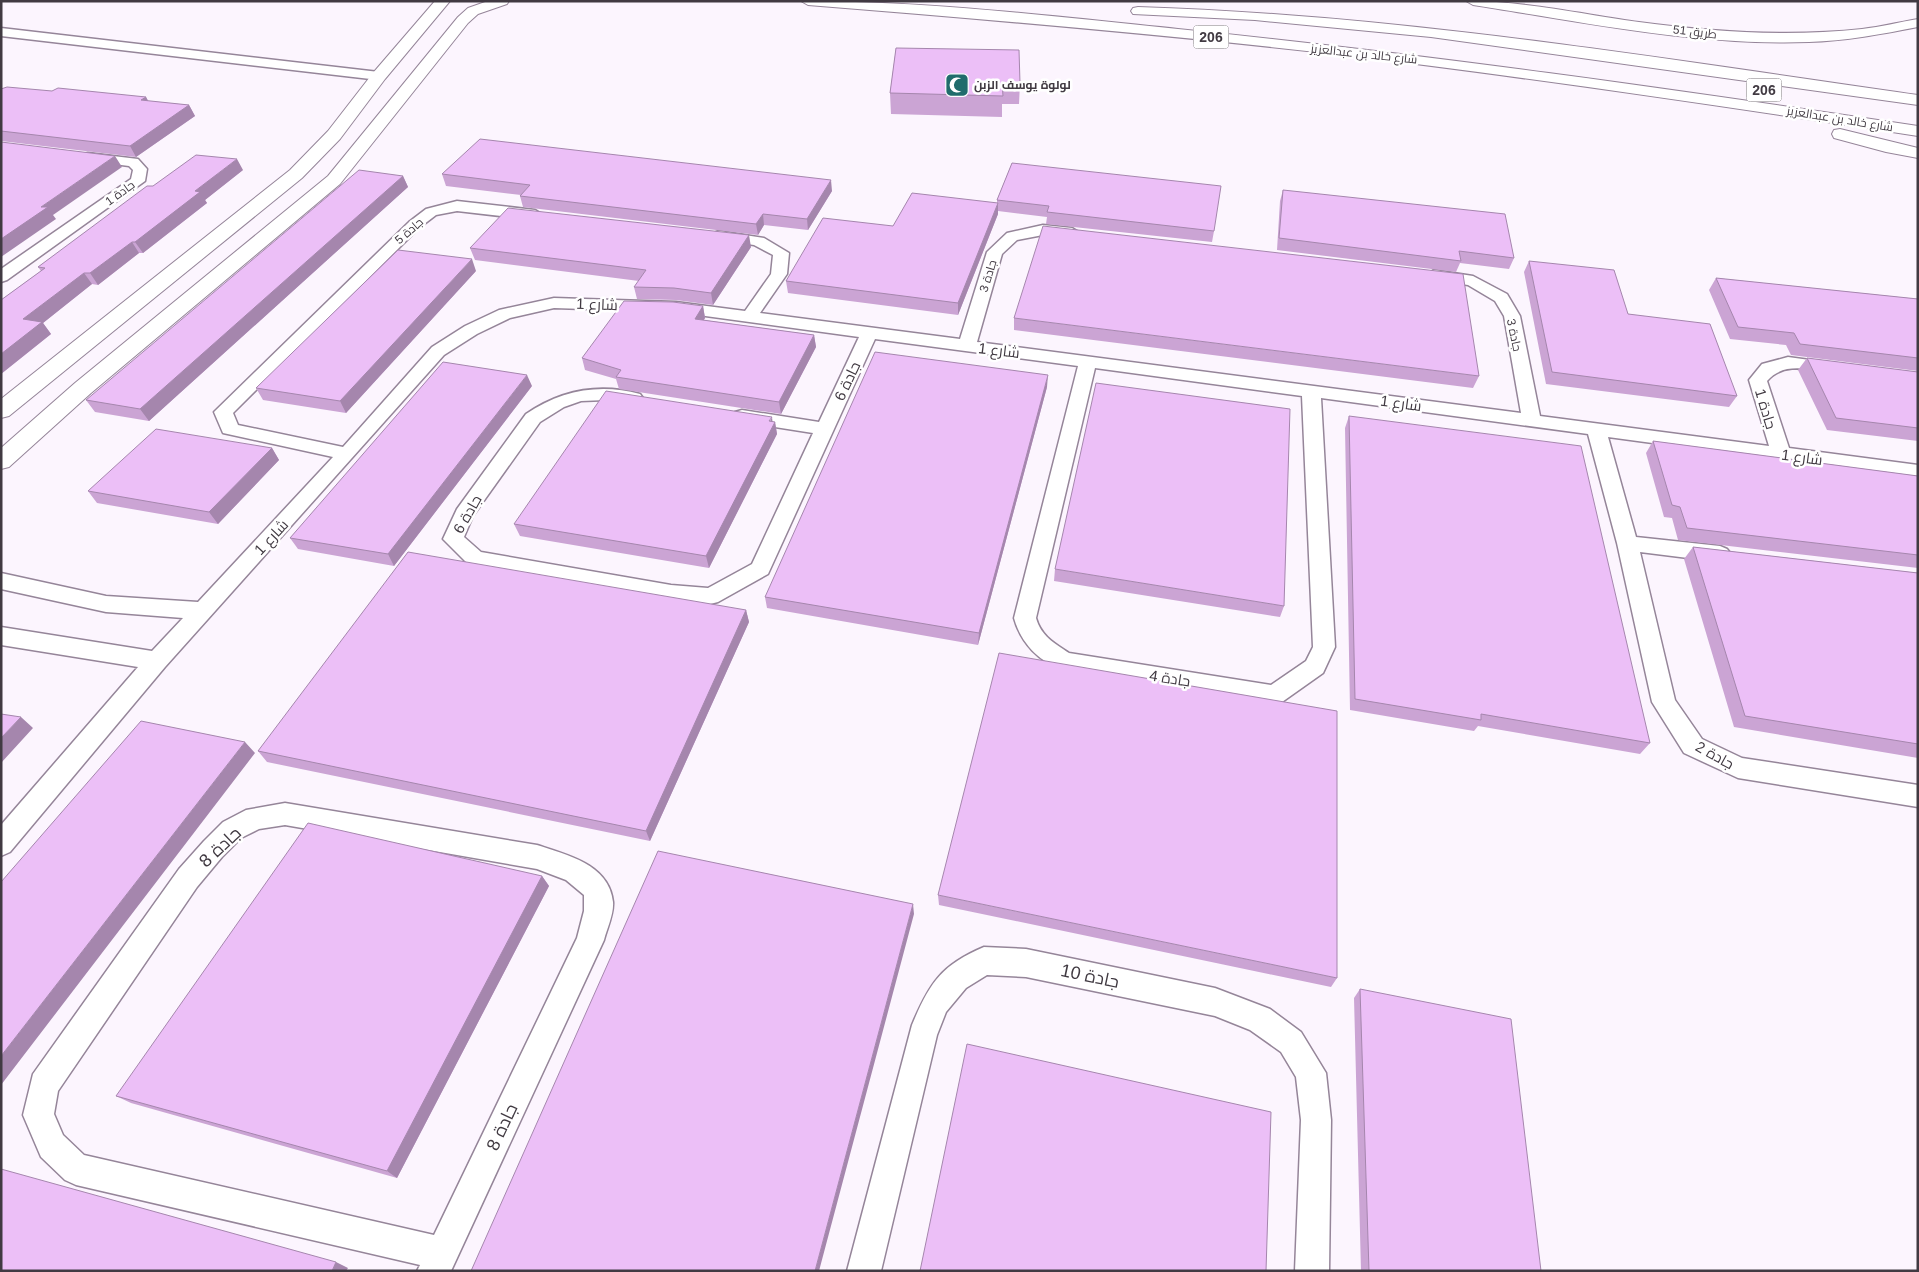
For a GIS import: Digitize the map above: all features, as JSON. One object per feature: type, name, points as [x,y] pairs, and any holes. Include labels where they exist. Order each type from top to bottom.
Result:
[{"type":"main road","points":[[1,411],[296,174],[334,135],[379,76],[443,1]]},
{"type":"main road","points":[[1,461],[134,346],[334,180],[463,20],[473,11],[502,1]]},
{"type":"main road","name":"شارع خالد بن عبدالعزيز","points":[[808,1],[1140,29],[1612,85],[1918,131]]},
{"type":"main road","name":"طريق 51","points":[[1473,1],[1686,20],[1743,22]]},
{"type":"main road","name":"طريق 51","points":[[1551,1],[1586,12],[1710,35],[1824,38],[1882,32],[1918,22]]},
{"type":"main road","points":[[431,17],[454,10],[464,15],[463,20]]},
{"type":"main road","name":"شارع خالد بن عبدالعزيز","points":[[1119,10],[1610,68],[1918,113]]},
{"type":"main road","points":[[1138,12],[1213,13],[1358,24],[1458,36],[1918,100]]},
{"type":"main road","points":[[1762,23],[1815,24],[1855,20]]},
{"type":"main road","points":[[1140,29],[1200,45],[1649,103],[1918,144]]},
{"type":"main road","points":[[1829,87],[1857,86],[1918,92]]},
{"type":"main road","points":[[1822,128],[1886,147],[1918,152]]},
{"type":"main road","points":[[160,283],[163,293],[176,296],[201,290]]},
{"type":"main road","points":[[89,340],[121,322],[142,318],[149,326],[134,346]]},
{"type":"street","points":[[1,32],[379,76]]},
{"type":"street","name":"جادة 1","points":[[1,277],[138,181],[140,169],[133,162],[76,155]]},
{"type":"street","name":"جادة 5","points":[[347,454],[230,429],[223,412],[414,225],[431,212],[457,206],[555,217]]},
{"type":"street","name":"جادة 3","points":[[967,346],[995,252],[1012,236],[1043,230],[1092,236]]},
{"type":"street","points":[[703,234],[758,241],[780,253],[779,274],[749,317]]},
{"type":"street","name":"جادة 3","points":[[1421,274],[1473,281],[1501,298],[1512,316],[1532,421]]},
{"type":"street","name":"شارع 1","points":[[1,844],[202,611],[347,454],[438,351],[471,330],[505,314],[554,303],[676,307],[1918,472]]},
{"type":"street","name":"جادة 6","points":[[648,401],[592,393],[568,397],[548,406],[533,418],[464,514],[453,539],[475,559],[672,593],[710,596],[741,581],[760,569],[869,333]]},
{"type":"street","name":"جادة 4","points":[[1088,362],[1025,618],[1028,633],[1040,646],[1064,661],[1274,695],[1315,667],[1324,647],[1312,392]]},
{"type":"street","name":"جادة 1","points":[[1780,454],[1758,380],[1768,368],[1788,362],[1853,370]]},
{"type":"street","points":[[726,413],[825,429]]},
{"type":"street","name":"جادة 2","points":[[1596,429],[1627,543],[1664,702],[1693,746],[1738,768],[1918,796]]},
{"type":"street","points":[[1627,543],[1743,556]]},
{"type":"street","points":[[1,581],[106,604],[202,611]]},
{"type":"street","points":[[1,636],[157,662]]},
{"type":"street","name":"جادة 8","points":[[284,814],[537,857],[577,871],[594,884],[599,902],[590,940],[438,1262],[76,1169],[52,1146],[38,1115],[44,1084],[188,878],[232,830],[255,818],[284,814]]},
{"type":"street","name":"جادة 10","points":[[864,1271],[922,1035],[936,1002],[956,978],[984,961],[1026,962],[1215,1002],[1260,1019],[1291,1042],[1311,1073],[1316,1120],[1312,1271]]},
{"type":"building","points":[[896,48],[1019,50],[1020,83],[1002,83],[1003,96],[890,93]]},
{"type":"building","points":[[7,87],[52,91],[58,88],[146,97],[141,100],[189,105],[130,146],[1,131],[1,89]]},
{"type":"building","points":[[480,139],[831,180],[807,219],[763,214],[756,224],[520,196],[530,185],[442,174]]},
{"type":"building","points":[[1,142],[115,156],[41,207],[48,207],[1,239]]},
{"type":"building","points":[[196,155],[237,159],[195,191],[200,192],[135,242],[132,242],[90,273],[84,273],[23,319],[42,322],[1,354],[1,300],[45,268],[38,267],[147,186],[153,186]]},
{"type":"building","points":[[1012,163],[1221,186],[1214,231],[1047,212],[1049,206],[997,200]]},
{"type":"building","points":[[359,170],[403,176],[140,409],[86,400]]},
{"type":"building","points":[[1283,190],[1505,214],[1514,258],[1459,251],[1461,261],[1279,238]]},
{"type":"building","points":[[912,193],[998,203],[958,303],[786,281],[823,218],[893,226]]},
{"type":"building","points":[[508,208],[749,235],[711,293],[674,288],[634,287],[646,270],[470,248]]},
{"type":"building","points":[[1043,226],[1463,274],[1479,376],[1014,318]]},
{"type":"building","points":[[398,250],[472,259],[340,401],[256,388]]},
{"type":"building","points":[[1529,261],[1614,270],[1628,314],[1710,324],[1737,396],[1552,372]]},
{"type":"building","points":[[1716,278],[1918,299],[1918,358],[1800,344],[1794,333],[1738,327]]},
{"type":"building","points":[[624,301],[673,302],[703,306],[695,319],[814,335],[779,402],[616,377],[621,370],[582,358]]},
{"type":"building","points":[[875,352],[1048,375],[979,633],[765,597]]},
{"type":"building","points":[[1807,358],[1918,372],[1918,428],[1836,418]]},
{"type":"building","points":[[443,362],[527,375],[388,554],[290,538]]},
{"type":"building","points":[[1096,383],[1290,409],[1284,606],[1055,569]]},
{"type":"building","points":[[606,391],[772,417],[769,421],[775,422],[706,556],[514,524]]},
{"type":"building","points":[[1349,416],[1581,446],[1650,743],[1481,714],[1481,720],[1355,699]]},
{"type":"building","points":[[156,429],[272,448],[209,512],[88,491]]},
{"type":"building","points":[[1653,441],[1918,476],[1918,555],[1687,528],[1680,507],[1672,505]]},
{"type":"building","points":[[1693,547],[1918,573],[1918,744],[1745,716]]},
{"type":"building","points":[[408,552],[746,610],[646,831],[258,751]]},
{"type":"building","points":[[999,653],[1337,711],[1337,978],[938,895]]},
{"type":"building","points":[[1,714],[21,717],[1,738]]},
{"type":"building","points":[[141,721],[245,742],[1,1056],[1,882]]},
{"type":"building","points":[[308,823],[542,876],[387,1171],[116,1096]]},
{"type":"building","points":[[658,851],[913,904],[815,1271],[471,1271]]},
{"type":"building","points":[[1360,989],[1511,1019],[1541,1271],[1369,1271]]},
{"type":"building","points":[[967,1044],[1271,1112],[1266,1271],[920,1271]]},
{"type":"building","points":[[1,1169],[336,1262],[332,1271],[1,1271]]},
{"type":"place","name":"لولوة يوسف الزبن","points":[[957,85]]}]
